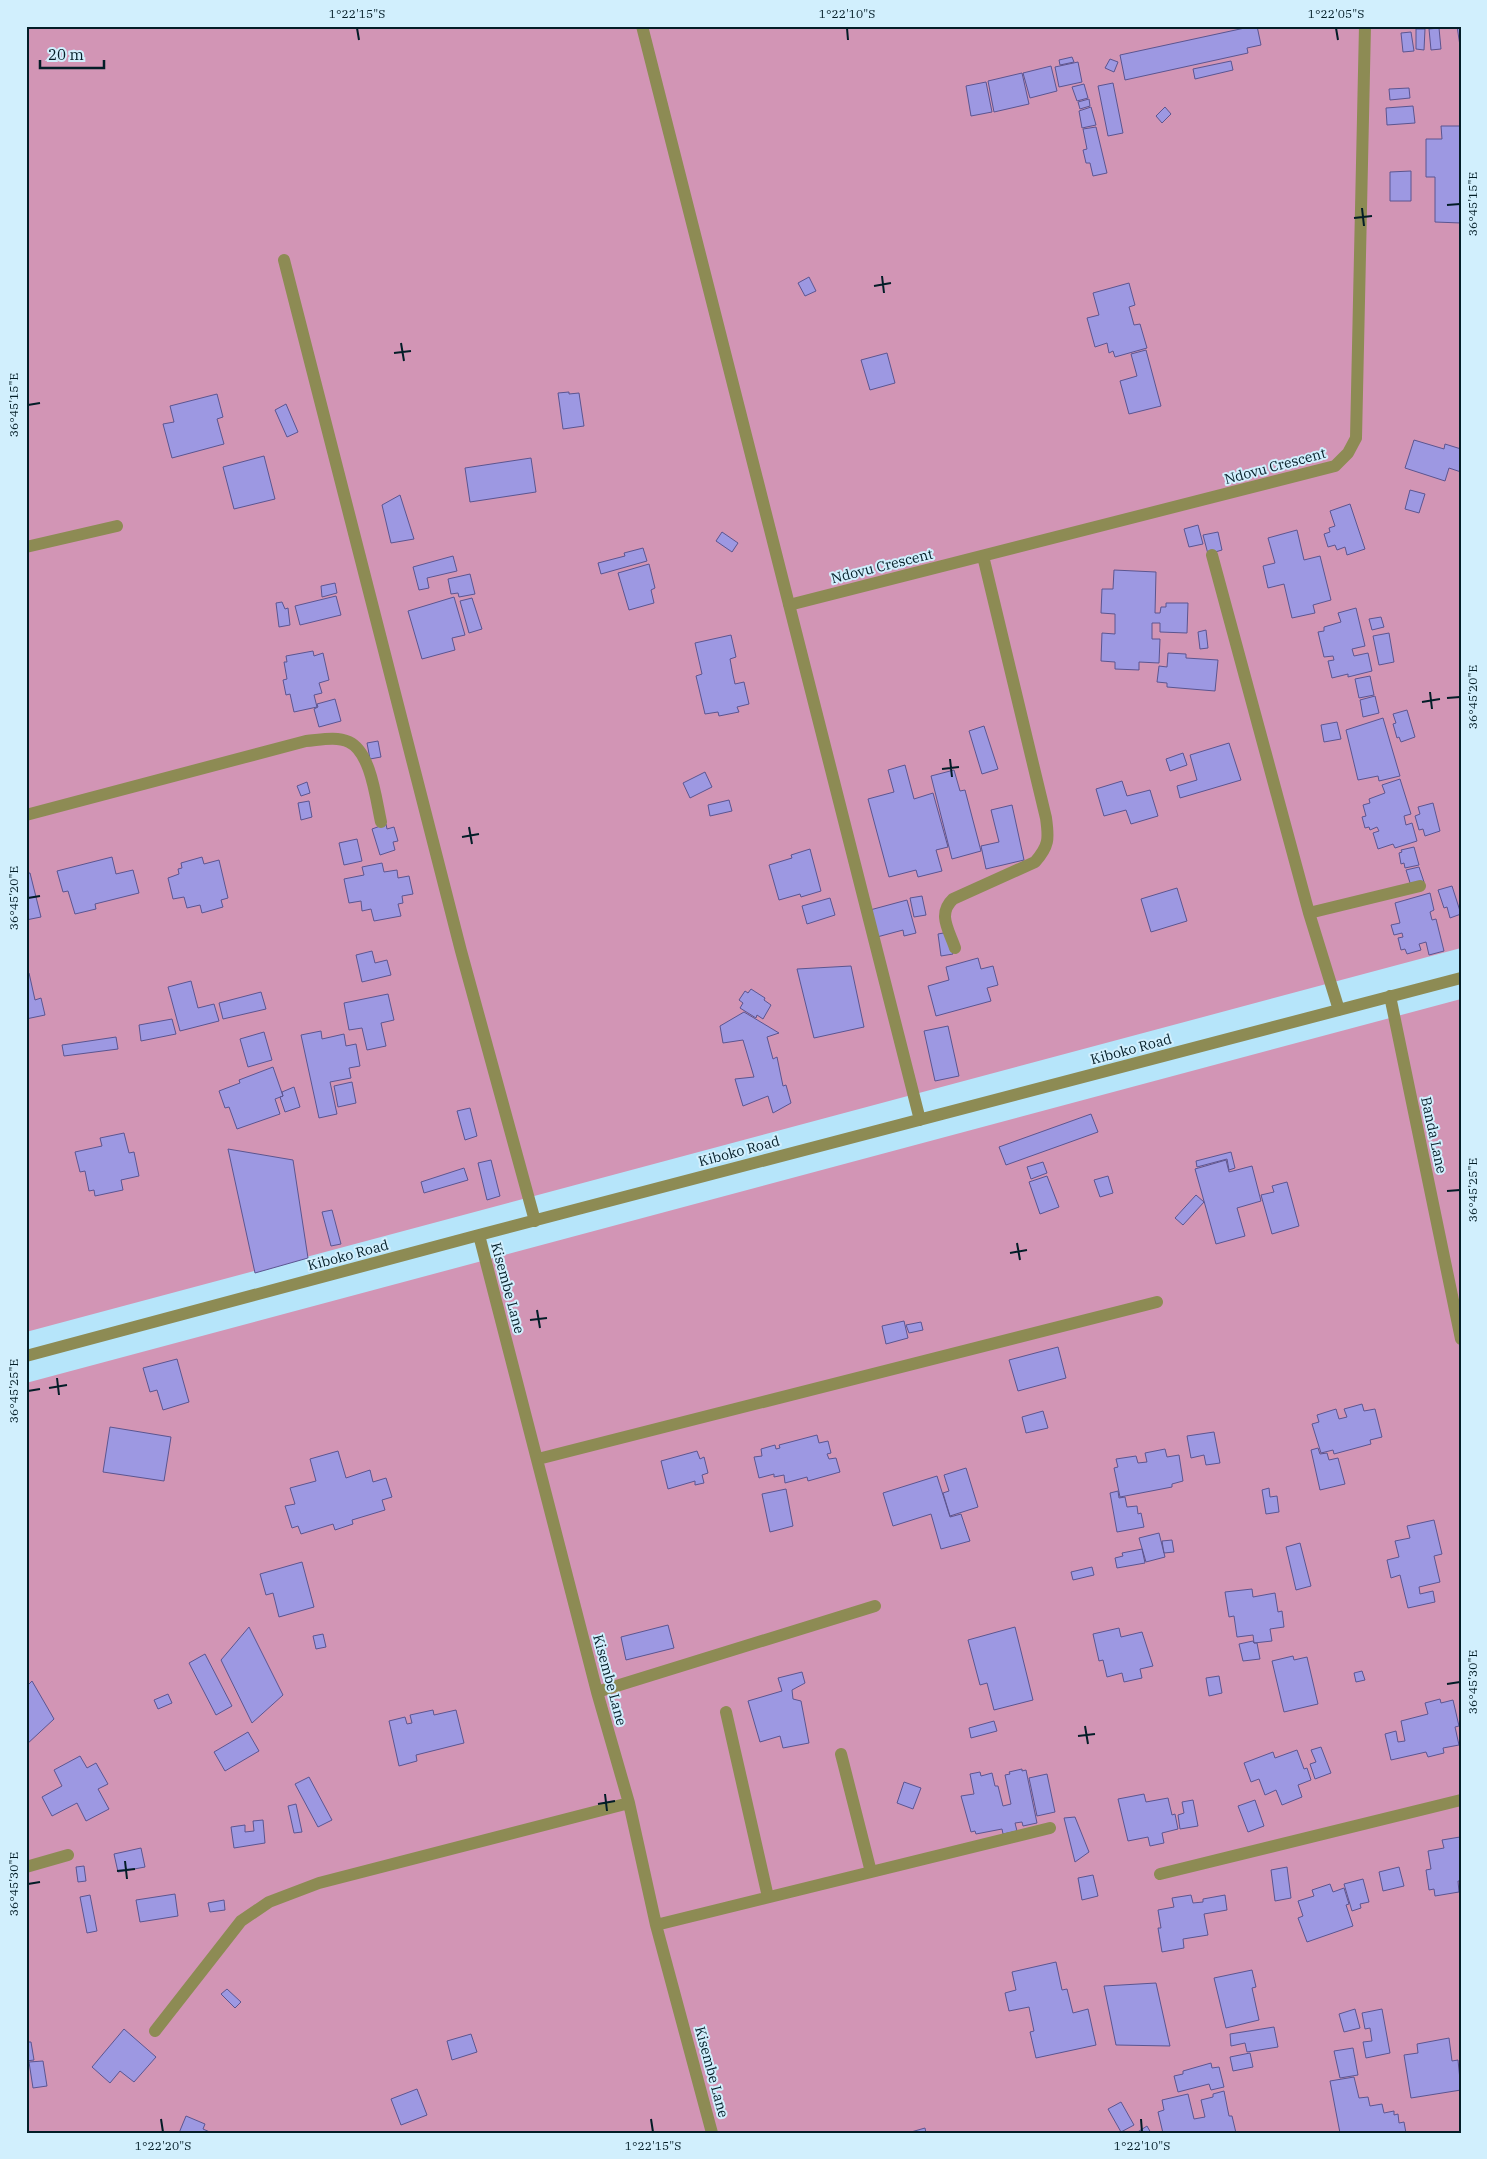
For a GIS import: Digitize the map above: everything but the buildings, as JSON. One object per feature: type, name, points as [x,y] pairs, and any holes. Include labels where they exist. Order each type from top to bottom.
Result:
[{"type":"street","points":[[642,26],[920,1120]]},
{"type":"street","name":"Ndovu Crescent","points":[[789,605],[1335,466],[1348,453],[1356,438],[1365,26]]},
{"type":"street","points":[[284,260],[458,941],[535,1221]]},
{"type":"street","points":[[26,548],[117,526]]},
{"type":"street","points":[[1212,555],[1309,913],[1339,1010]]},
{"type":"street","points":[[955,948],[944,914],[946,906],[954,900],[1035,862],[1044,852],[1048,837],[1046,818],[984,556]]},
{"type":"street","points":[[26,815],[306,741],[330,739],[349,742],[364,755],[381,822]]},
{"type":"street","points":[[1309,913],[1420,886]]},
{"type":"street","name":"Kiboko Road","points":[[26,1356],[479,1235],[1461,978]]},
{"type":"street","name":"Banda Lane","points":[[1390,996],[1461,1339]]},
{"type":"street","name":"Kisembe Lane","points":[[479,1235],[597,1692],[629,1803],[656,1925],[712,2133]]},
{"type":"street","points":[[538,1460],[1157,1302]]},
{"type":"street","points":[[597,1692],[875,1606]]},
{"type":"street","points":[[726,1712],[768,1897]]},
{"type":"street","points":[[841,1754],[871,1872]]},
{"type":"street","points":[[1160,1874],[1461,1800]]},
{"type":"street","points":[[155,2031],[241,1921],[269,1902],[319,1883],[629,1803]]},
{"type":"street","points":[[656,1925],[1050,1828]]},
{"type":"street","points":[[26,1867],[68,1855]]},
{"type":"shaded area","points":[[26,26],[1461,26],[1461,948],[26,1332]]},
{"type":"shaded area","points":[[1461,999],[1461,2133],[26,2133],[26,1383]]}]
